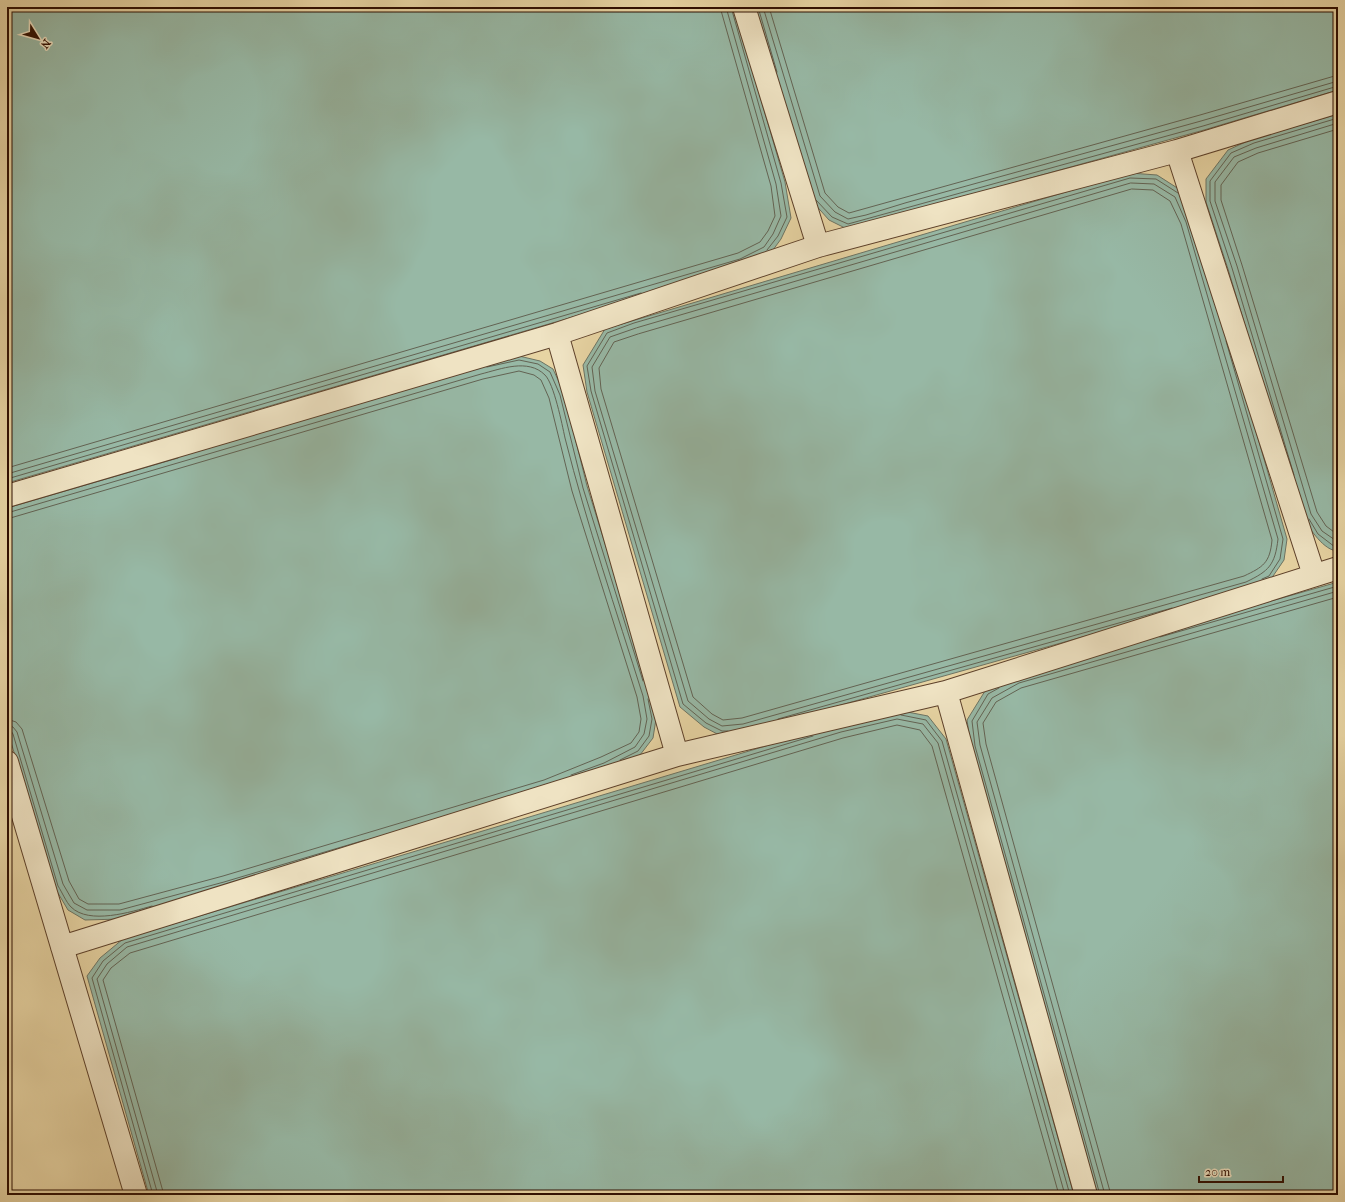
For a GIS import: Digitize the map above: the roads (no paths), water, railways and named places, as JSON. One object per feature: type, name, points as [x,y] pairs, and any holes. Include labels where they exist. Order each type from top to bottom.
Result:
[{"type":"lane","points":[[744,7],[818,246]]},
{"type":"lane","points":[[7,496],[557,334],[818,246],[1177,151],[1338,102]]},
{"type":"lane","points":[[1177,151],[1314,574]]},
{"type":"lane","points":[[557,334],[678,755]]},
{"type":"lane","points":[[62,947],[678,755],[946,692],[1314,574],[1338,568]]},
{"type":"lane","points":[[946,692],[1086,1195]]},
{"type":"lane","points":[[7,762],[136,1195]]},
{"type":"water","points":[[7,7],[734,7],[785,182],[791,218],[781,239],[770,254],[743,267],[7,483]]},
{"type":"water","points":[[753,7],[1338,7],[1338,90],[1204,130],[847,229],[829,220],[812,201]]},
{"type":"water","points":[[1338,114],[1338,551],[1333,550],[1323,543],[1313,533],[1303,518],[1228,269],[1206,202],[1206,179],[1228,150],[1252,139]]},
{"type":"water","points":[[1130,173],[1157,175],[1182,191],[1195,219],[1287,539],[1284,560],[1271,579],[1249,590],[745,732],[721,736],[704,727],[680,707],[587,392],[583,365],[605,329]]},
{"type":"water","points":[[519,356],[540,361],[553,369],[564,393],[587,486],[652,694],[656,719],[653,738],[640,755],[608,771],[121,919],[85,920],[68,910],[55,888],[7,729],[7,505]]},
{"type":"water","points":[[1338,582],[1338,1195],[1096,1195],[971,747],[967,720],[985,691],[1015,674]]},
{"type":"water","points":[[897,710],[928,716],[946,739],[1074,1195],[149,1195],[87,976],[100,958],[123,939],[839,724]]}]
